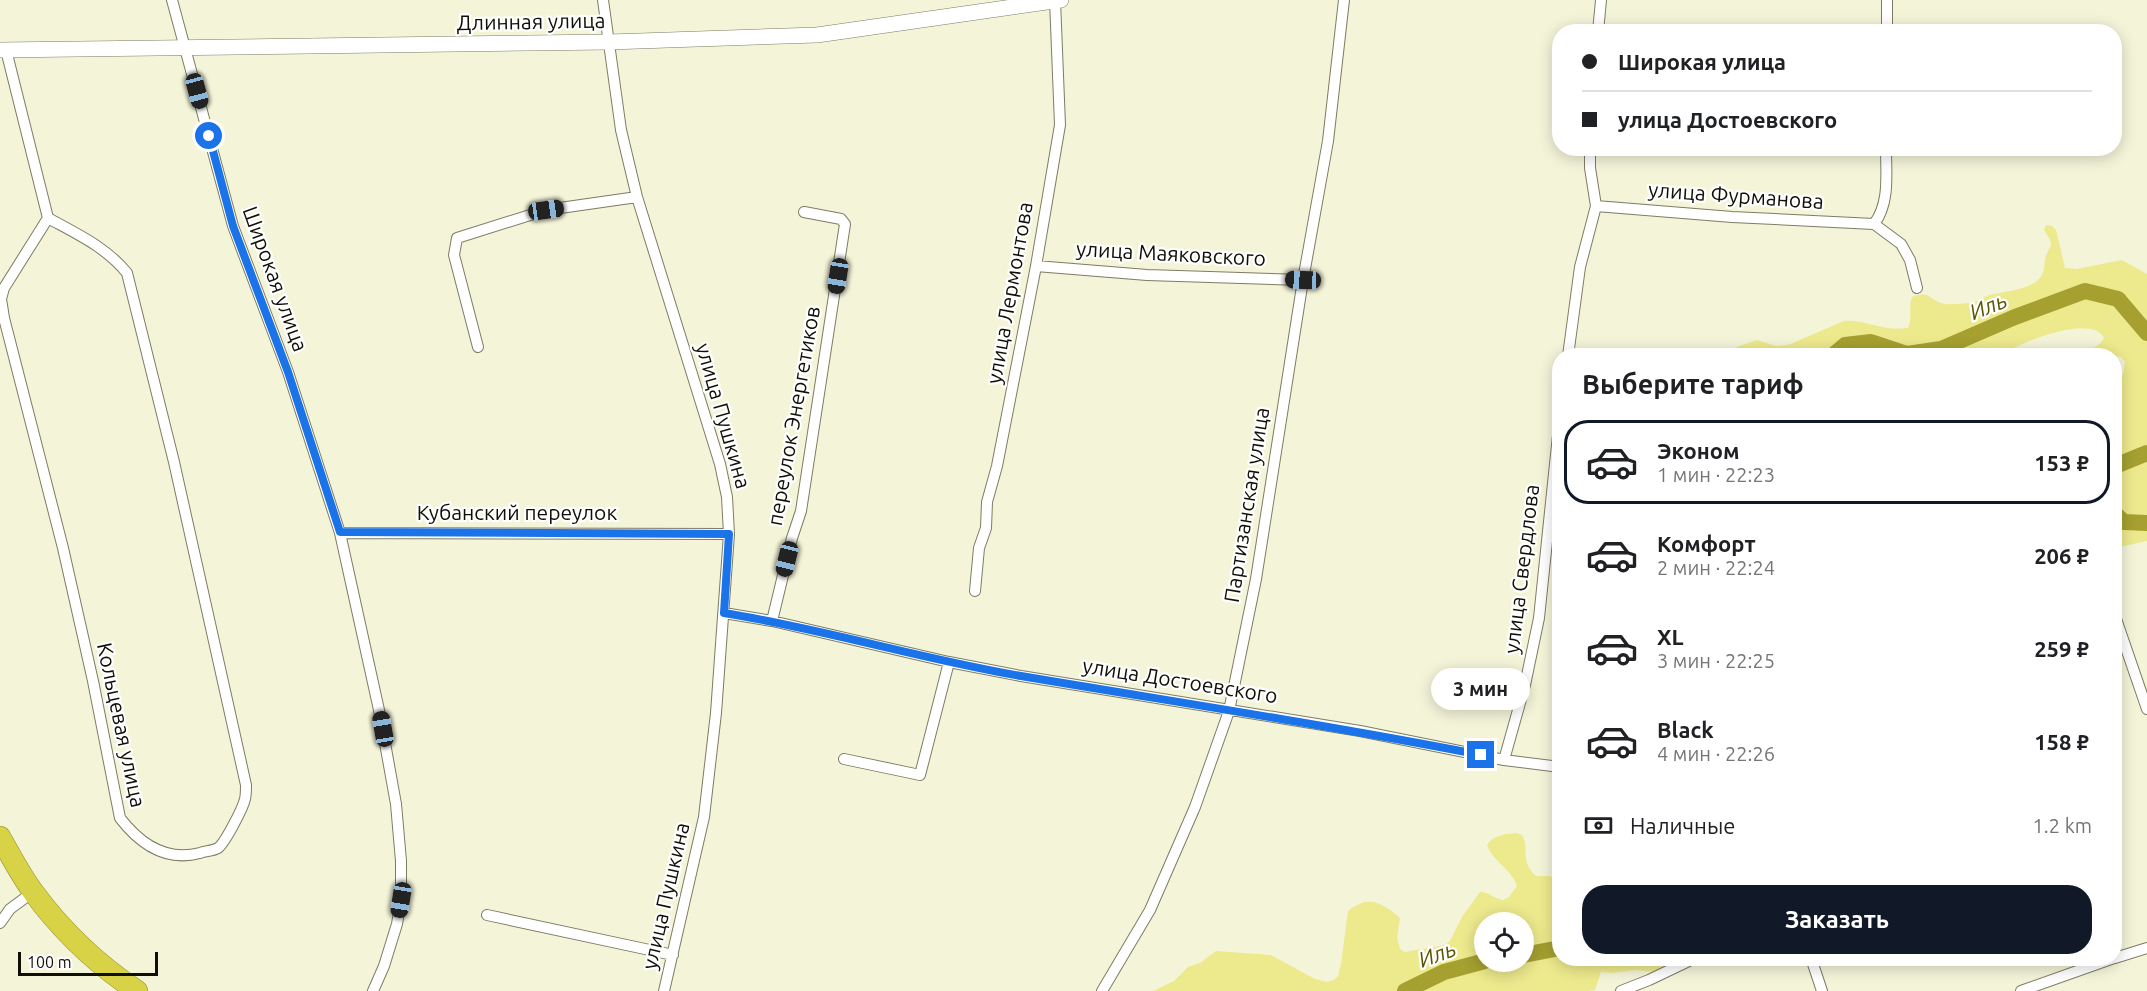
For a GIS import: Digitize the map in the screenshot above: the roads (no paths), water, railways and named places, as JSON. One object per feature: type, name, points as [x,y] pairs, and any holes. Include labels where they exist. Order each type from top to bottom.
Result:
[{"type":"highway","points":[[0,837],[33,892],[76,942],[137,991]]},
{"type":"main road","name":"Длинная улица","points":[[3,50],[609,42],[817,35],[1061,0]]},
{"type":"street","name":"Широкая улица","points":[[172,0],[233,226],[288,372],[340,532],[380,710],[396,804],[401,861],[401,900],[398,924],[373,991]]},
{"type":"street","name":"улица Пушкина","points":[[603,0],[621,130],[637,197],[720,464],[727,497],[729,534],[724,613],[704,817],[664,991]]},
{"type":"street","name":"улица Лермонтова","points":[[975,591],[979,548],[986,528],[987,502],[997,466],[1036,266],[1060,125],[1055,0]]},
{"type":"street","name":"Партизанская улица","points":[[1102,991],[1150,910],[1195,807],[1230,711],[1256,579],[1303,280],[1328,141],[1344,0]]},
{"type":"street","points":[[1599,24],[1601,0]]},
{"type":"street","points":[[1887,0],[1887,24]]},
{"type":"street","points":[[3,50],[48,218]]},
{"type":"street","points":[[1569,348],[1580,267],[1596,206],[1590,156]]},
{"type":"street","points":[[1886,156],[1886,190],[1882,213],[1874,224],[1901,244],[1910,260],[1917,288]]},
{"type":"street","points":[[478,347],[454,255],[457,238],[546,210],[637,197]]},
{"type":"street","name":"улица Фурманова","points":[[1596,206],[1732,218],[1874,224]]},
{"type":"street","name":"переулок Энергетиков","points":[[772,621],[792,538],[801,511],[845,224],[841,219],[804,212]]},
{"type":"street","name":"Кольцевая улица","points":[[48,218],[97,245],[117,261],[127,273],[174,462],[246,785],[245,801],[222,843],[218,848],[194,854],[174,855],[157,851],[134,835],[120,818],[93,681],[63,548],[4,318],[1,299],[4,288],[48,218]]},
{"type":"street","name":"улица Маяковского","points":[[1036,266],[1147,275],[1303,280]]},
{"type":"street","name":"улица Свердлова","points":[[1504,760],[1525,685],[1539,618],[1552,493]]},
{"type":"street","name":"Кубанский переулок","points":[[340,532],[729,534]]},
{"type":"street","name":"улица Достоевского","points":[[724,613],[772,621],[949,662],[1360,731],[1504,760],[1552,766]]},
{"type":"street","points":[[2122,636],[2147,709]]},
{"type":"street","points":[[844,759],[920,775],[949,662]]},
{"type":"street","points":[[0,923],[10,909],[33,892]]},
{"type":"street","points":[[487,915],[673,955]]},
{"type":"street","points":[[2122,956],[2147,948]]},
{"type":"street","points":[[1621,991],[1678,966]]},
{"type":"street","points":[[1814,966],[1822,991]]},
{"type":"street","points":[[2021,991],[2092,966]]},
{"type":"waterway","name":"Иль","points":[[1943,348],[2015,317],[2085,291],[2118,299],[2147,333]]},
{"type":"waterway","name":"Иль","points":[[1841,348],[1845,345],[1871,342],[1889,348]]},
{"type":"waterway","name":"Иль","points":[[2122,463],[2147,453]]},
{"type":"waterway","name":"Иль","points":[[2122,520],[2147,523]]},
{"type":"waterway","name":"Иль","points":[[1534,953],[1552,950]]},
{"type":"waterway","name":"Иль","points":[[1405,991],[1444,972],[1474,964]]}]
